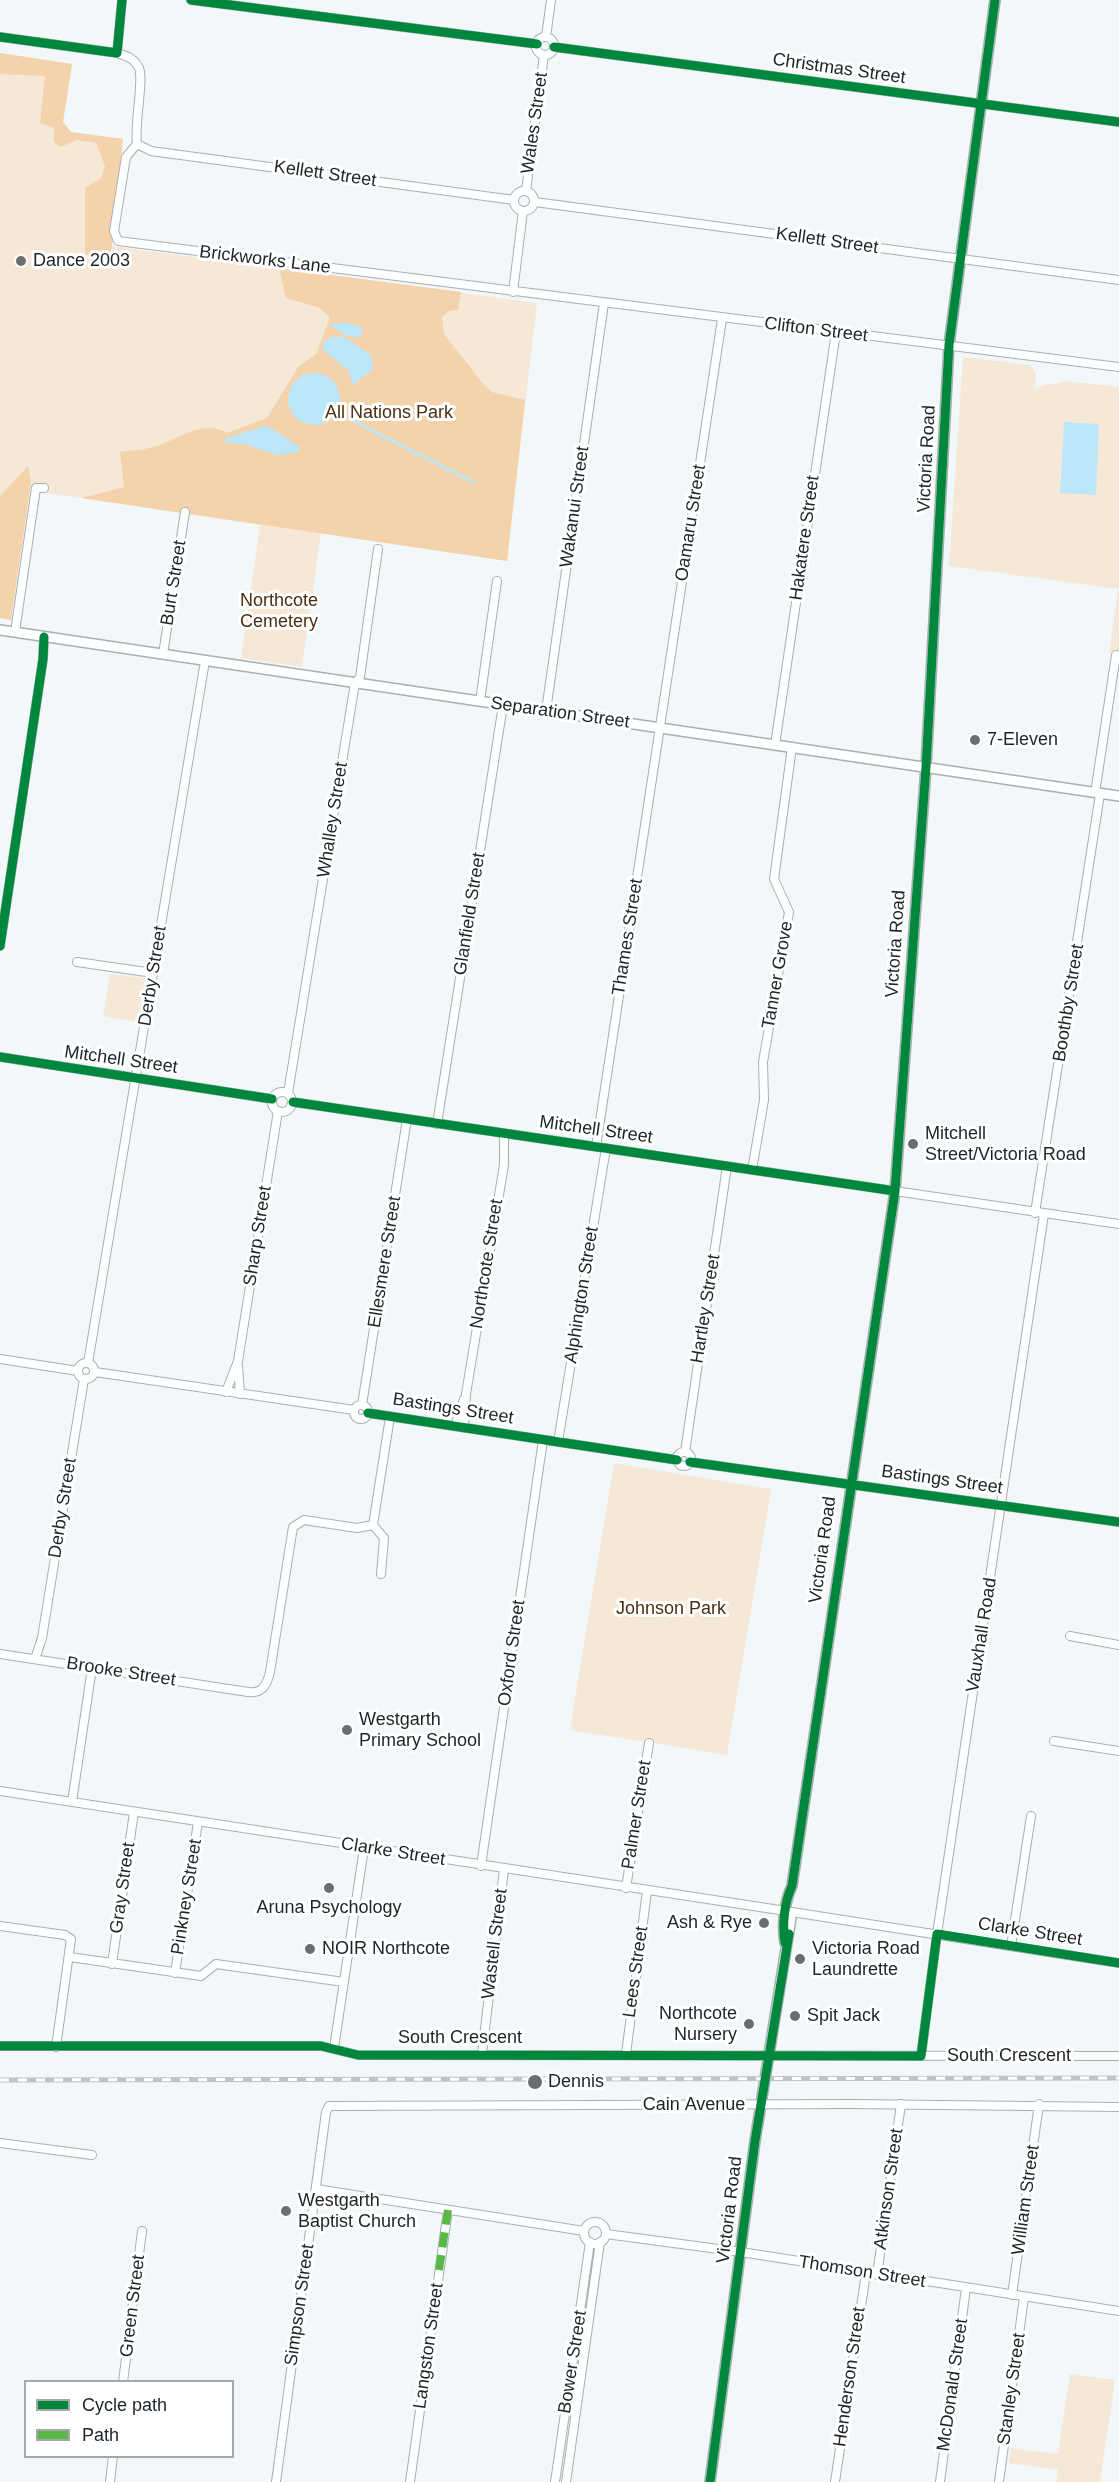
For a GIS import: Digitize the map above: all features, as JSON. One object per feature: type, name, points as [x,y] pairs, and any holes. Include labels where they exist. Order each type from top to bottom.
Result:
[{"type":"street","points":[[117,53],[122,0]]},
{"type":"street","points":[[191,0],[537,44],[546,38],[551,0]]},
{"type":"street","name":"Victoria Road","points":[[710,2482],[792,1886],[895,1191],[926,767],[949,345],[995,0]]},
{"type":"street","points":[[0,37],[117,53],[132,58],[140,70],[135,131],[137,144]]},
{"type":"street","points":[[537,44],[539,52],[544,55],[551,52],[554,47],[551,40],[546,38]]},
{"type":"street","name":"Christmas Street","points":[[554,47],[1119,122]]},
{"type":"street","name":"Wales Street","points":[[526,190],[544,55]]},
{"type":"street","name":"Kellett Street","points":[[137,144],[151,151],[514,200]]},
{"type":"street","name":"Brickworks Lane","points":[[137,144],[126,157],[114,231],[118,241],[513,292]]},
{"type":"street","points":[[526,190],[533,196],[535,202],[529,210],[523,211],[515,206],[514,200],[519,191],[526,190]]},
{"type":"street","name":"Kellett Street","points":[[535,202],[1119,280]]},
{"type":"street","points":[[513,292],[523,211]]},
{"type":"street","name":"Clifton Street","points":[[513,292],[1119,367]]},
{"type":"street","name":"Wakanui Street","points":[[546,711],[604,303]]},
{"type":"street","name":"Oamaru Street","points":[[660,728],[722,319]]},
{"type":"street","name":"Hakatere Street","points":[[775,745],[836,332]]},
{"type":"street","points":[[15,632],[37,487]]},
{"type":"street","name":"Burt Street","points":[[163,654],[185,512]]},
{"type":"street","name":"Whalley Street","points":[[288,1093],[356,683],[360,677],[378,549]]},
{"type":"street","points":[[480,701],[497,581]]},
{"type":"street","name":"Separation Street","points":[[0,630],[1119,796]]},
{"type":"street","points":[[0,946],[44,659],[44,637]]},
{"type":"street","name":"Boothby Street","points":[[1039,1213],[1116,655]]},
{"type":"street","name":"Derby Street","points":[[88,1363],[205,661]]},
{"type":"street","name":"Glanfield Street","points":[[437,1124],[503,705]]},
{"type":"street","name":"Thames Street","points":[[596,1147],[660,728]]},
{"type":"street","name":"Tanner Grove","points":[[752,1170],[764,1100],[763,1062],[789,912],[774,879],[792,747]]},
{"type":"street","points":[[77,962],[153,973]]},
{"type":"street","name":"Mitchell Street","points":[[0,1058],[272,1099]]},
{"type":"street","points":[[279,1092],[288,1093],[293,1102],[288,1110],[278,1111],[273,1106],[272,1099],[279,1092]]},
{"type":"street","name":"Mitchell Street","points":[[293,1102],[1119,1224]]},
{"type":"street","name":"Sharp Street","points":[[226,1392],[238,1361],[278,1111]]},
{"type":"street","name":"Ellesmere Street","points":[[362,1405],[407,1119]]},
{"type":"street","name":"Northcote Street","points":[[464,1428],[466,1394],[504,1165],[504,1133]]},
{"type":"street","name":"Alphington Street","points":[[558,1442],[606,1148]]},
{"type":"street","name":"Hartley Street","points":[[685,1452],[727,1166]]},
{"type":"street","name":"Vauxhall Road","points":[[921,2056],[937,1934],[1002,1505],[1039,1213]]},
{"type":"street","points":[[0,1359],[78,1371],[84,1379],[91,1378],[95,1372]]},
{"type":"street","name":"Sharp Street","points":[[238,1361],[240,1394]]},
{"type":"street","points":[[78,1371],[81,1364],[88,1363],[95,1372],[354,1410],[362,1405],[368,1413]]},
{"type":"street","name":"Derby Street","points":[[39,1660],[84,1379]]},
{"type":"street","name":"Northcote Street","points":[[455,1426],[466,1394]]},
{"type":"street","name":"Bastings Street","points":[[354,1410],[356,1417],[360,1419],[368,1413],[677,1460]]},
{"type":"street","points":[[381,1574],[384,1538],[373,1526],[390,1417]]},
{"type":"street","name":"Oxford Street","points":[[481,1866],[543,1440]]},
{"type":"street","points":[[685,1452],[690,1457],[690,1462],[683,1466],[677,1460],[678,1455],[685,1452]]},
{"type":"street","name":"Bastings Street","points":[[690,1462],[1119,1522]]},
{"type":"street","name":"Brooke Street","points":[[0,1654],[254,1693],[266,1685],[294,1527],[304,1520],[357,1528],[373,1526]]},
{"type":"street","points":[[1070,1636],[1119,1645]]},
{"type":"street","points":[[72,1802],[92,1668]]},
{"type":"street","points":[[1054,1741],[1119,1751]]},
{"type":"street","name":"Palmer Street","points":[[626,1887],[649,1743]]},
{"type":"street","name":"Clarke Street","points":[[0,1791],[1119,1963]]},
{"type":"street","name":"Gray Street","points":[[112,1964],[134,1812]]},
{"type":"street","points":[[1011,1946],[1032,1816]]},
{"type":"street","name":"Pinkney Street","points":[[175,1973],[198,1822]]},
{"type":"street","points":[[334,2048],[364,1848]]},
{"type":"street","name":"Wastell Street","points":[[482,2054],[504,1869]]},
{"type":"street","name":"Lees Street","points":[[626,2054],[647,1891]]},
{"type":"street","points":[[0,1926],[65,1935],[71,1939],[56,2047]]},
{"type":"street","points":[[70,1957],[201,1976],[216,1964],[344,1982]]},
{"type":"street","name":"South Crescent","points":[[0,2046],[334,2048],[358,2055],[1119,2056]]},
{"type":"street","name":"Cain Avenue","points":[[341,2104],[1039,2104],[1119,2107]]},
{"type":"street","name":"Simpson Street","points":[[276,2482],[326,2112],[329,2106],[341,2104]]},
{"type":"street","name":"Atkinson Street","points":[[877,2275],[901,2104]]},
{"type":"street","name":"William Street","points":[[1012,2295],[1039,2104]]},
{"type":"street","points":[[0,2143],[92,2155]]},
{"type":"street","points":[[316,2189],[584,2231]]},
{"type":"street","name":"Langston Street","points":[[410,2482],[448,2210]]},
{"type":"street","points":[[596,2222],[602,2225],[606,2234],[600,2242],[590,2242],[585,2238],[584,2231],[587,2225],[596,2222]]},
{"type":"street","name":"Green Street","points":[[123,2380],[142,2231]]},
{"type":"street","name":"Thomson Street","points":[[606,2234],[741,2252],[1119,2311]]},
{"type":"street","name":"Bower Street","points":[[555,2482],[590,2242]]},
{"type":"street","name":"Bower Street","points":[[566,2482],[600,2242]]},
{"type":"street","name":"Henderson Street","points":[[835,2482],[866,2273]]},
{"type":"street","name":"McDonald Street","points":[[940,2482],[966,2288]]},
{"type":"street","name":"Stanley Street","points":[[999,2482],[1024,2297]]},
{"type":"street","points":[[110,2482],[113,2458]]},
{"type":"green space","name":"All Nations Park","points":[[0,53],[72,64],[63,122],[71,132],[123,139],[112,246],[537,303],[507,561],[321,533],[302,667],[241,658],[260,525],[46,493],[46,485],[31,483],[11,620],[0,618]]},
{"type":"green space","points":[[0,53],[72,64],[63,122],[71,132],[123,139],[112,246],[108,260],[85,254],[85,188],[101,178],[105,166],[96,143],[77,140],[61,147],[54,142],[54,128],[40,123],[45,76],[0,74]]},
{"type":"green space","points":[[279,268],[461,292],[458,310],[449,311],[442,317],[444,334],[492,392],[525,400],[507,561],[82,498],[124,487],[120,452],[166,443],[200,429],[218,429],[227,433],[267,418],[298,367],[316,354],[330,318],[320,308],[286,298]]},
{"type":"green space","points":[[963,357],[1030,365],[1036,374],[1035,388],[1065,381],[1119,387],[1119,655],[1109,653],[1118,589],[949,566]]},
{"type":"green space","points":[[28,466],[31,483],[11,620],[0,618],[0,496]]},
{"type":"green space","points":[[110,974],[145,978],[139,1022],[103,1016]]},
{"type":"green space","name":"Johnson Park","points":[[614,1463],[771,1489],[727,1755],[570,1730]]},
{"type":"green space","points":[[1070,2374],[1115,2380],[1100,2482],[1056,2482],[1058,2470],[1009,2463],[1011,2448],[1058,2454]]},
{"type":"water","points":[[351,323],[363,329],[362,335],[355,338],[341,333],[330,324]]},
{"type":"water","points":[[331,337],[344,337],[371,355],[373,369],[353,385],[349,371],[322,349],[325,341]]},
{"type":"water","points":[[309,373],[319,373],[333,380],[340,399],[333,418],[319,425],[309,425],[299,421],[292,414],[288,404],[288,394],[292,384],[299,377]]},
{"type":"water","points":[[1064,422],[1099,424],[1096,495],[1060,493]]},
{"type":"water","points":[[265,426],[301,447],[298,452],[276,455],[245,444],[223,442],[227,438]]},
{"type":"waterway","points":[[336,413],[344,416]]},
{"type":"waterway","points":[[353,421],[473,482]]},
{"type":"railway","points":[[0,2080],[1119,2078]]},
{"type":"marked path","points":[[439,2270],[448,2210]]},
{"type":"cycle path","points":[[0,37],[117,53],[122,0]]},
{"type":"cycle path","points":[[191,0],[537,44]]},
{"type":"cycle path","points":[[785,1943],[784,1914],[792,1886],[895,1191],[926,767],[949,345],[995,0]]},
{"type":"cycle path","points":[[554,47],[1119,122]]},
{"type":"cycle path","points":[[0,946],[43,659],[44,637]]},
{"type":"cycle path","points":[[0,1057],[272,1099]]},
{"type":"cycle path","points":[[293,1102],[895,1191]]},
{"type":"cycle path","points":[[368,1413],[677,1460]]},
{"type":"cycle path","points":[[690,1462],[1119,1522]]},
{"type":"cycle path","points":[[710,2482],[755,2141],[789,1934]]},
{"type":"cycle path","points":[[0,2046],[321,2046],[358,2055],[921,2056],[937,1934],[1119,1963]]},
{"type":"place","name":"Dance 2003","points":[[21,261]]},
{"type":"place","name":"7-Eleven","points":[[975,740]]},
{"type":"place","name":"Mitchell Street/Victoria Road","points":[[913,1144]]},
{"type":"place","name":"Westgarth Primary School","points":[[347,1730]]},
{"type":"place","name":"Aruna Psychology","points":[[329,1888]]},
{"type":"place","name":"Ash & Rye","points":[[764,1923]]},
{"type":"place","name":"NOIR Northcote","points":[[310,1949]]},
{"type":"place","name":"Victoria Road Laundrette","points":[[800,1959]]},
{"type":"place","name":"Spit Jack","points":[[795,2016]]},
{"type":"place","name":"Northcote Nursery","points":[[749,2024]]},
{"type":"place","name":"Dennis","points":[[535,2082]]},
{"type":"place","name":"Westgarth Baptist Church","points":[[286,2211]]},
{"type":"park label","name":"Northcote Cemetery","points":[[279,611]]}]
